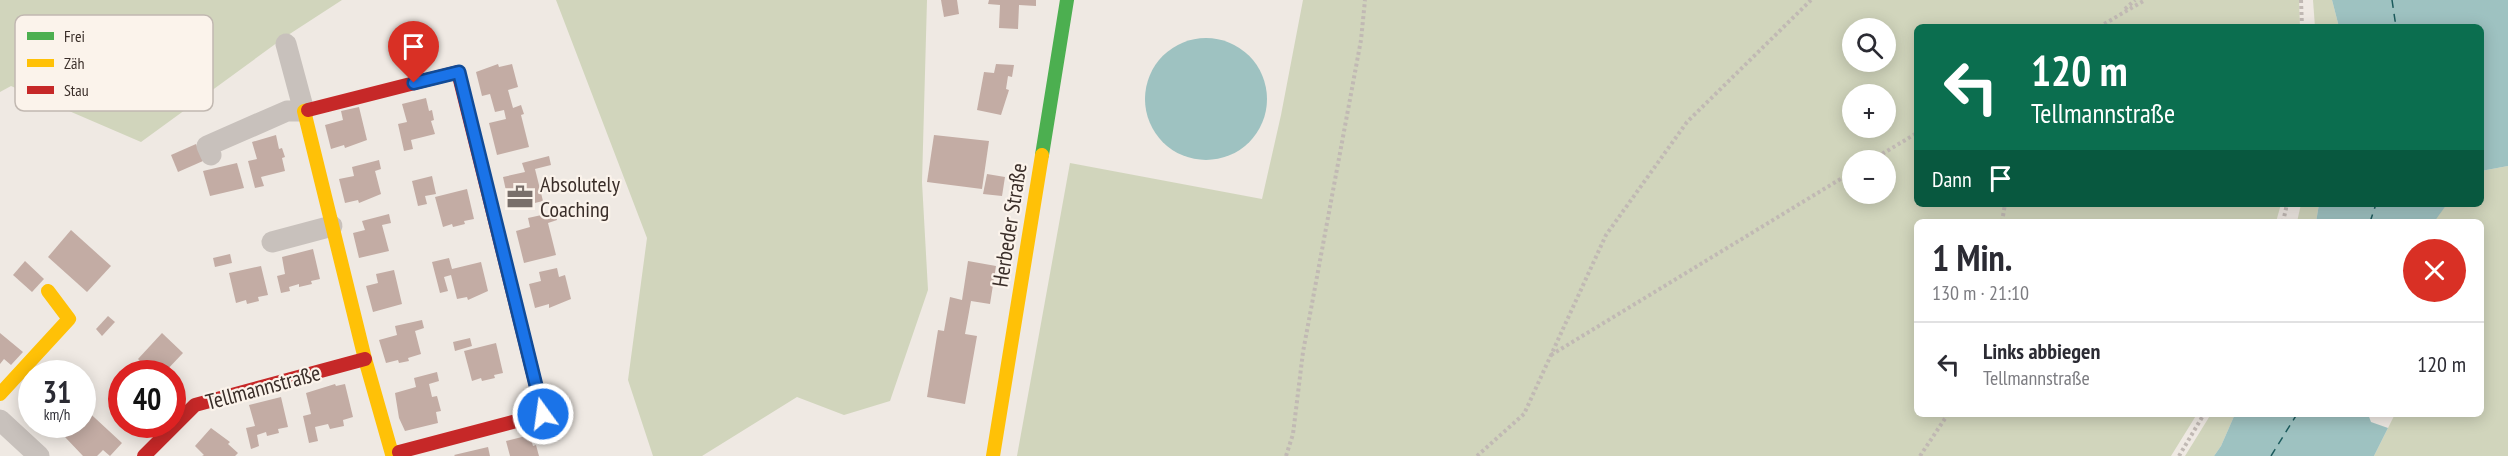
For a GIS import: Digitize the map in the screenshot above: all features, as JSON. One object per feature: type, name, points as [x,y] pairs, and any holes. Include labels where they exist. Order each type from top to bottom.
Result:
[{"type":"street","name":"Herbeder Straße","points":[[993,456],[1067,0]]},
{"type":"street","points":[[211,155],[207,146],[287,111],[304,111],[459,72],[543,414],[392,454],[365,359],[304,111],[286,44]]},
{"type":"street","points":[[272,242],[332,226]]},
{"type":"street","points":[[0,394],[69,319],[48,291]]},
{"type":"street","name":"Tellmannstraße","points":[[144,456],[195,405],[365,359]]},
{"type":"street","points":[[0,420],[39,456]]},
{"type":"path","points":[[1286,456],[1293,434],[1303,352],[1361,40],[1365,0]]},
{"type":"path","points":[[1477,456],[1524,414],[1606,235],[1687,122],[1811,0]]},
{"type":"path","points":[[2118,16],[2135,0]]},
{"type":"path","points":[[2103,24],[2145,0]]},
{"type":"path","points":[[2301,0],[2302,24]]},
{"type":"path","points":[[1889,150],[1914,135]]},
{"type":"path","points":[[1551,355],[1842,178]]},
{"type":"path","points":[[1920,456],[1946,417]]},
{"type":"path","points":[[2179,456],[2202,417]]},
{"type":"green space","points":[[0,0],[342,0],[285,37],[213,90],[213,15],[15,15],[15,88],[11,86],[0,92]]},
{"type":"green space","points":[[556,0],[927,0],[922,182],[928,290],[890,401],[844,415],[797,397],[702,456],[653,456],[628,380],[647,238]]},
{"type":"green space","points":[[1303,0],[2299,0],[2300,24],[1914,24],[1914,207],[2280,207],[2277,219],[1914,219],[1914,417],[2195,417],[2171,456],[1017,456],[1070,163],[1262,199]]},
{"type":"green space","points":[[2313,0],[2332,0],[2338,24],[2315,24]]},
{"type":"green space","points":[[69,111],[184,111],[141,142]]},
{"type":"green space","points":[[2508,166],[2508,456],[2374,456],[2394,417],[2484,417],[2484,219],[2434,219],[2444,207],[2484,207],[2484,170]]},
{"type":"green space","points":[[2300,207],[2318,207],[2316,219],[2298,219]]},
{"type":"green space","points":[[2209,417],[2234,417],[2214,456],[2185,456]]},
{"type":"water","points":[[2332,0],[2508,0],[2508,166],[2484,170],[2484,24],[2338,24]]},
{"type":"water","points":[[1206,38],[1230,42],[1249,56],[1263,75],[1267,99],[1263,123],[1249,142],[1230,156],[1206,160],[1182,156],[1163,142],[1149,123],[1145,99],[1149,75],[1163,56],[1182,42]]},
{"type":"water","points":[[2318,207],[2445,207],[2436,219],[2316,219]]},
{"type":"water","points":[[2234,417],[2369,417],[2371,422],[2388,428],[2374,456],[2214,456]]},
{"type":"building","points":[[941,0],[957,0],[959,14],[944,17]]},
{"type":"building","points":[[989,0],[1036,0],[1036,6],[1019,5],[1018,29],[999,28],[1000,5],[988,4]]},
{"type":"building","points":[[498,64],[499,67],[512,64],[518,87],[508,90],[513,108],[521,105],[524,114],[521,115],[529,147],[497,155],[489,123],[506,119],[504,110],[495,112],[490,94],[482,96],[476,72]]},
{"type":"building","points":[[996,64],[1014,65],[1012,77],[1008,76],[1006,89],[1009,90],[1001,115],[977,110],[984,72],[994,73]]},
{"type":"building","points":[[426,98],[429,111],[432,110],[434,120],[431,121],[435,134],[411,140],[413,149],[404,151],[398,124],[407,122],[402,104]]},
{"type":"building","points":[[359,107],[367,140],[345,148],[344,145],[331,149],[325,125],[343,120],[341,111]]},
{"type":"building","points":[[276,135],[279,149],[282,148],[285,157],[282,158],[285,171],[261,177],[264,186],[255,188],[248,161],[257,159],[252,142]]},
{"type":"building","points":[[934,135],[989,141],[982,189],[927,182]]},
{"type":"building","points":[[196,144],[203,161],[178,172],[171,155]]},
{"type":"building","points":[[549,156],[551,165],[535,169],[543,201],[510,209],[503,177],[525,172],[522,163]]},
{"type":"building","points":[[379,160],[381,169],[375,171],[381,194],[359,203],[358,200],[345,203],[339,179],[354,176],[352,167]]},
{"type":"building","points":[[237,163],[244,188],[210,196],[203,171]]},
{"type":"building","points":[[987,174],[1005,177],[1002,196],[983,194]]},
{"type":"building","points":[[432,176],[436,194],[425,196],[427,204],[418,206],[412,181]]},
{"type":"building","points":[[467,189],[474,219],[464,221],[465,224],[443,227],[435,197]]},
{"type":"building","points":[[555,212],[557,220],[548,223],[556,255],[524,263],[516,231],[530,227],[528,218]]},
{"type":"building","points":[[389,214],[391,223],[382,225],[389,251],[359,258],[353,233],[365,230],[362,221]]},
{"type":"building","points":[[71,230],[111,266],[87,292],[48,257]]},
{"type":"building","points":[[313,249],[320,279],[311,281],[312,284],[289,287],[290,291],[281,293],[277,276],[285,274],[282,257]]},
{"type":"building","points":[[230,254],[232,263],[215,267],[213,258]]},
{"type":"building","points":[[449,258],[452,269],[481,262],[488,291],[468,300],[467,297],[457,299],[451,275],[444,277],[448,291],[440,293],[432,262]]},
{"type":"building","points":[[25,261],[44,279],[32,292],[13,275]]},
{"type":"building","points":[[968,261],[996,266],[990,304],[971,301],[965,334],[977,336],[965,404],[927,397],[938,330],[944,331],[950,297],[962,300]]},
{"type":"building","points":[[261,266],[268,295],[258,297],[259,301],[247,304],[246,300],[236,303],[229,273]]},
{"type":"building","points":[[557,268],[559,277],[565,275],[571,299],[549,308],[549,304],[535,308],[529,284],[541,281],[539,272]]},
{"type":"building","points":[[394,270],[402,304],[373,312],[366,286],[378,283],[376,274]]},
{"type":"building","points":[[108,316],[115,322],[102,336],[96,329]]},
{"type":"building","points":[[422,320],[424,328],[415,331],[421,354],[408,358],[409,361],[399,363],[398,360],[386,363],[379,340],[397,335],[395,326]]},
{"type":"building","points":[[0,333],[23,352],[11,365],[4,359],[0,364]]},
{"type":"building","points":[[162,333],[183,353],[176,360],[138,359]]},
{"type":"building","points":[[470,338],[472,346],[455,351],[453,342]]},
{"type":"building","points":[[496,343],[503,373],[494,375],[495,378],[482,381],[481,378],[472,381],[464,351]]},
{"type":"building","points":[[437,372],[439,381],[429,384],[432,397],[437,396],[441,411],[436,412],[438,423],[405,431],[399,418],[395,393],[416,387],[414,378]]},
{"type":"building","points":[[335,384],[336,386],[345,384],[353,417],[343,420],[344,426],[330,429],[328,424],[315,427],[318,441],[309,443],[303,416],[311,414],[306,393]]},
{"type":"building","points":[[281,397],[288,427],[278,429],[279,433],[267,436],[266,432],[257,435],[259,446],[251,449],[246,428],[255,426],[249,405]]},
{"type":"building","points":[[96,419],[108,430],[108,438],[117,438],[122,443],[110,456],[103,450],[97,456],[83,456],[66,438],[96,438]]},
{"type":"building","points":[[211,428],[230,442],[228,444],[238,453],[235,456],[202,456],[204,455],[195,446]]},
{"type":"building","points":[[530,435],[539,456],[510,456],[506,441]]},
{"type":"building","points":[[488,447],[490,456],[454,455]]},
{"type":"ferry route","points":[[2392,0],[2396,24]]},
{"type":"ferry route","points":[[2371,219],[2375,207]]},
{"type":"ferry route","points":[[2271,456],[2295,417]]},
{"type":"traffic: fast","points":[[1042,155],[1067,0]]},
{"type":"traffic: slow","points":[[308,110],[304,111],[365,359],[392,454],[399,452]]},
{"type":"traffic: slow","points":[[993,456],[1042,155]]},
{"type":"traffic: slow","points":[[0,394],[69,319],[48,291]]},
{"type":"traffic: jam","points":[[399,452],[543,414],[458,72]]},
{"type":"traffic: jam","points":[[308,110],[458,72]]},
{"type":"traffic: jam","points":[[144,456],[195,405],[365,359]]},
{"type":"place","name":"Absolutely Coaching","points":[[520,197]]},
{"type":"route","points":[[414,83],[459,72],[543,414]]}]
